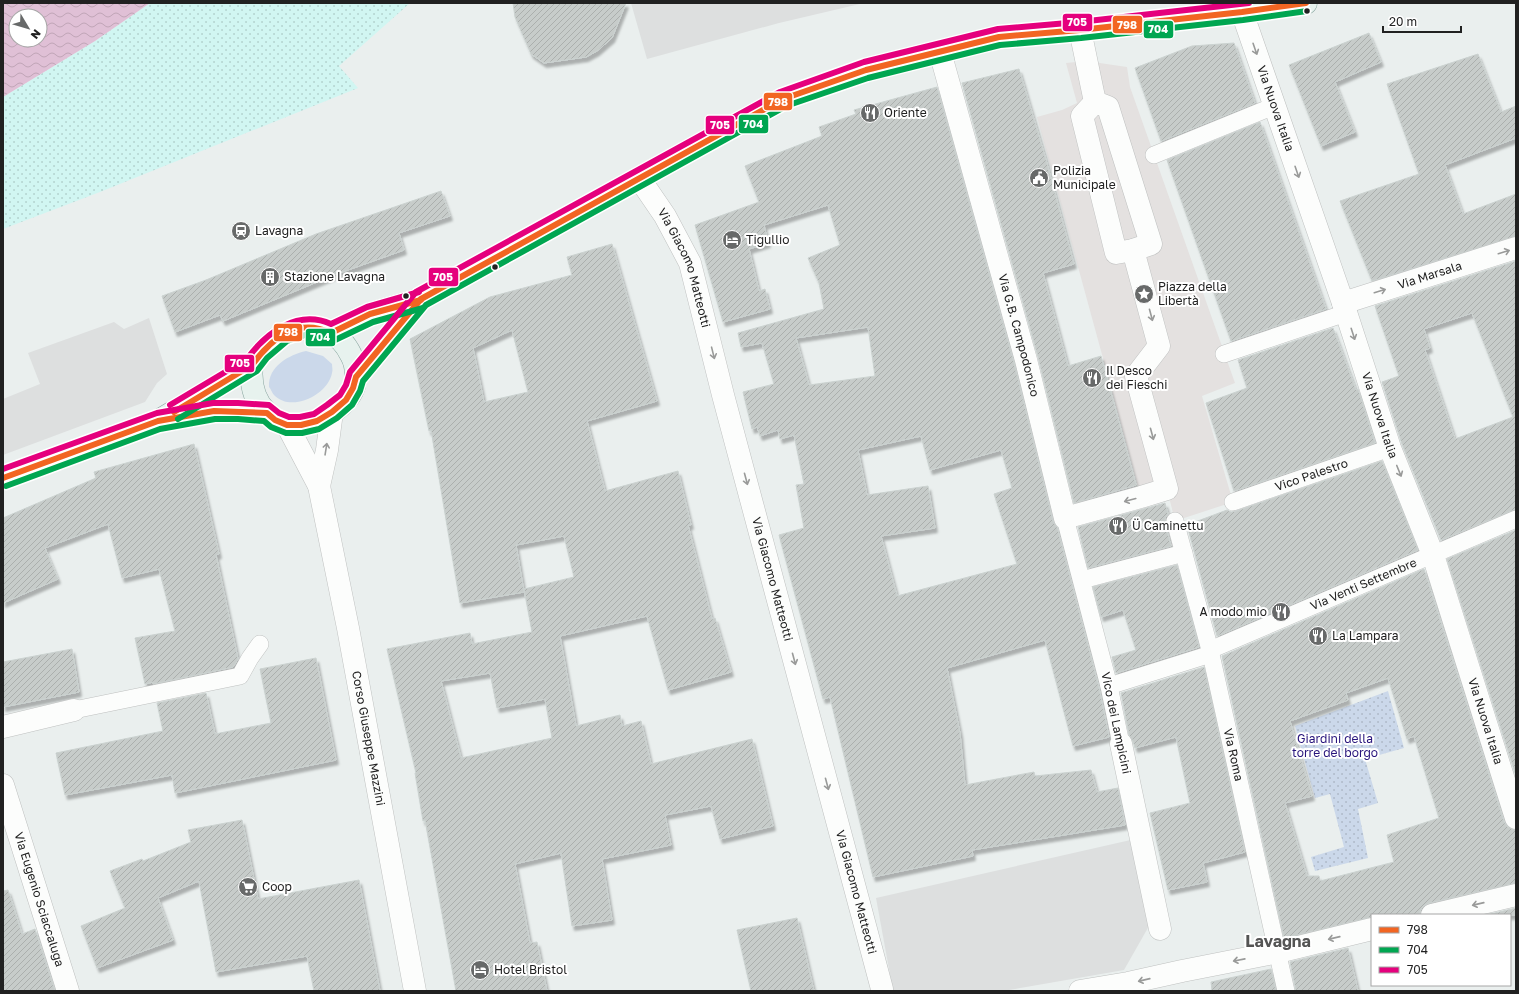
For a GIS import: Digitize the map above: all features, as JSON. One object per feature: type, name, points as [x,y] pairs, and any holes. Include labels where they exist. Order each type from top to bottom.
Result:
[{"type":"main road","points":[[331,333],[370,314],[421,300],[784,99],[866,70],[999,37],[1080,30],[1242,12],[1306,3]]},
{"type":"main road","points":[[356,377],[421,300]]},
{"type":"main road","points":[[158,421],[252,365],[261,353],[283,334],[304,328],[320,328],[331,333],[347,345],[355,362],[356,377],[353,388],[346,400],[332,412],[317,421],[301,425],[287,425],[276,420],[258,404],[253,393],[251,378],[252,365]]},
{"type":"main road","points":[[3,478],[158,421],[214,411],[267,413]]},
{"type":"street","name":"Via Nuova Italia","points":[[1242,12],[1345,308],[1390,448],[1433,555],[1516,818]]},
{"type":"street","points":[[1080,30],[1101,104],[1151,244],[1133,250],[1116,253],[1082,116],[1101,104]]},
{"type":"street","name":"Via G.B. Campodonico","points":[[940,52],[1026,360],[1065,518]]},
{"type":"street","points":[[1154,155],[1274,106]]},
{"type":"street","name":"Via Giacomo Matteotti","points":[[639,178],[665,216],[690,263],[723,395],[882,991]]},
{"type":"street","name":"Via Marsala","points":[[1345,308],[1516,248]]},
{"type":"street","points":[[1065,518],[1167,489],[1136,376],[1159,346],[1133,250]]},
{"type":"street","points":[[1224,354],[1345,308]]},
{"type":"street","name":"Corso Giuseppe Mazzini","points":[[319,486],[327,450],[332,412]]},
{"type":"street","name":"Corso Giuseppe Mazzini","points":[[287,425],[319,486],[348,628],[415,991]]},
{"type":"street","name":"Vico Palestro","points":[[1233,502],[1390,448]]},
{"type":"street","name":"Vico dei Lampicini","points":[[1065,518],[1109,686],[1160,929]]},
{"type":"street","name":"Via Venti Settembre","points":[[1109,686],[1211,652],[1516,519]]},
{"type":"street","name":"Via Roma","points":[[1175,521],[1211,652],[1286,991]]},
{"type":"street","points":[[1082,580],[1184,553]]},
{"type":"street","points":[[3,727],[74,710],[240,676],[260,644]]},
{"type":"street","name":"Via Eugenio Sciaccaluga","points":[[3,785],[68,991]]},
{"type":"street","points":[[1436,914],[1516,895]]},
{"type":"street","points":[[1080,991],[1128,984],[1182,971],[1278,952],[1371,929]]},
{"type":"green space","points":[[306,351],[323,356],[332,364],[332,372],[329,381],[324,388],[308,399],[299,402],[281,400],[274,395],[269,387],[272,373],[276,367],[293,355]]},
{"type":"green space","name":"Giardini della torre del borgo","points":[[1388,691],[1404,748],[1365,759],[1378,803],[1358,809],[1368,858],[1315,871],[1311,857],[1344,847],[1330,794],[1315,798],[1295,726]]},
{"type":"sand","points":[[150,3],[410,3],[339,66],[358,88],[100,192],[3,229],[3,97],[95,41]]},
{"type":"shaded area","points":[[631,3],[864,3],[779,23],[647,59]]},
{"type":"shaded area","name":"Piazza della Libertà","points":[[1086,61],[1127,67],[1130,87],[1235,383],[1202,396],[1233,502],[1175,521],[1167,489],[1141,497],[1037,117],[1062,110],[1077,103],[1066,63]]},
{"type":"shaded area","points":[[149,318],[167,374],[157,383],[145,402],[3,455],[3,399],[40,384],[28,353],[114,322],[124,329]]},
{"type":"shaded area","points":[[1135,839],[1149,926],[1124,970],[1003,991],[893,991],[876,898]]},
{"type":"water","points":[[3,3],[150,3],[95,41],[3,97]]},
{"type":"building","points":[[513,3],[626,3],[612,38],[597,51],[586,57],[544,63],[531,54],[515,17]]},
{"type":"building","points":[[1369,33],[1381,62],[1335,82],[1355,132],[1321,146],[1289,65]]},
{"type":"building","points":[[1234,43],[1255,103],[1161,141],[1135,68],[1192,46]]},
{"type":"building","points":[[1478,54],[1501,112],[1516,106],[1516,138],[1445,165],[1463,214],[1516,194],[1516,236],[1372,281],[1340,201],[1419,174],[1387,84]]},
{"type":"building","points":[[1019,69],[1046,160],[1074,264],[1043,273],[1068,366],[1101,356],[1136,485],[1074,503],[1038,357],[962,83]]},
{"type":"building","points":[[937,87],[1014,363],[1053,521],[1057,527],[1099,688],[1109,737],[1073,746],[1045,640],[947,668],[960,733],[965,785],[1034,772],[1035,776],[1091,770],[1097,792],[1118,788],[1125,825],[972,850],[973,856],[873,877],[830,697],[823,699],[779,535],[804,528],[796,485],[804,484],[794,435],[780,439],[778,430],[760,436],[757,427],[752,429],[743,392],[774,384],[762,343],[741,347],[738,333],[824,309],[819,283],[808,258],[840,245],[828,205],[764,225],[768,243],[749,249],[759,291],[765,289],[770,309],[723,322],[695,225],[759,202],[745,166],[822,136],[819,127],[856,114],[854,110]],"holes":[[[868,327],[875,376],[809,385],[796,338]],[[921,436],[930,470],[1001,450],[1012,488],[994,494],[1017,564],[897,596],[881,536],[935,528],[928,486],[867,495],[858,450]]]},
{"type":"building","points":[[1260,122],[1326,309],[1231,341],[1167,160]]},
{"type":"building","points":[[441,191],[450,216],[399,233],[404,250],[334,275],[223,321],[220,315],[175,332],[162,296],[206,280],[316,234]]},
{"type":"building","points":[[612,244],[657,401],[587,421],[605,491],[678,471],[691,525],[688,525],[712,619],[715,618],[731,672],[668,690],[647,616],[560,636],[576,726],[620,715],[622,726],[641,721],[651,764],[752,739],[773,826],[720,839],[711,806],[665,815],[671,845],[602,859],[612,920],[572,926],[561,853],[515,864],[530,943],[537,942],[547,991],[456,991],[425,820],[423,821],[416,773],[387,649],[470,633],[472,644],[532,632],[524,589],[574,577],[564,536],[516,545],[524,592],[460,603],[431,430],[429,431],[410,339],[490,297],[572,275],[567,257]],"holes":[[[512,330],[528,392],[484,402],[473,348]],[[490,673],[497,708],[545,699],[552,738],[461,758],[441,681]]]},
{"type":"building","points":[[1516,261],[1516,509],[1441,540],[1402,444],[1382,382],[1399,376],[1375,306]],"holes":[[[1472,313],[1513,417],[1455,439],[1425,350],[1430,348],[1424,329]]]},
{"type":"building","points":[[1333,328],[1356,390],[1358,389],[1375,443],[1234,491],[1206,403],[1247,388],[1238,360]]},
{"type":"building","points":[[194,444],[219,554],[216,555],[238,659],[233,667],[153,684],[153,682],[145,684],[135,638],[175,631],[159,569],[122,578],[108,524],[45,548],[58,579],[3,603],[3,518],[96,478],[94,472]]},
{"type":"building","points":[[1382,461],[1418,550],[1217,636],[1187,525],[1227,510],[1231,512],[1236,511]]},
{"type":"building","points":[[1165,503],[1168,514],[1165,518],[1165,524],[1171,546],[1088,568],[1078,527]]},
{"type":"building","points":[[1516,530],[1516,776],[1447,559]]},
{"type":"building","points":[[1177,565],[1199,647],[1116,673],[1112,657],[1136,650],[1123,610],[1101,617],[1093,587]]},
{"type":"building","points":[[1424,569],[1504,822],[1508,827],[1516,830],[1516,883],[1429,903],[1423,906],[1420,914],[1371,914],[1371,917],[1284,938],[1222,656]],"holes":[[[1388,678],[1407,739],[1414,736],[1439,818],[1387,835],[1394,862],[1320,881],[1319,876],[1307,876],[1285,803],[1312,796],[1290,721],[1348,700],[1346,693]]]},
{"type":"building","points":[[72,649],[79,692],[3,707],[3,662]]},
{"type":"building","points":[[316,658],[336,760],[175,793],[172,775],[65,795],[56,753],[163,731],[157,703],[206,693],[215,734],[271,723],[260,669]]},
{"type":"building","points":[[1204,667],[1245,852],[1203,863],[1207,882],[1168,890],[1150,813],[1190,803],[1176,737],[1135,748],[1129,735],[1121,693]]},
{"type":"building","points":[[242,820],[258,899],[359,880],[380,991],[314,991],[307,956],[216,972],[199,881],[158,898],[173,940],[97,968],[81,926],[125,908],[110,871],[142,859],[143,861],[191,842],[188,830]]},
{"type":"building","points":[[8,890],[22,934],[35,929],[55,991],[3,991],[3,891]]},
{"type":"building","points":[[1516,908],[1516,915],[1490,914]]},
{"type":"building","points":[[797,918],[814,991],[751,991],[737,930]]},
{"type":"building","points":[[1348,948],[1358,991],[1296,991],[1290,962]]},
{"type":"building","points":[[1271,969],[1276,991],[1212,991],[1211,982]]},
{"type":"transit line","name":"705","points":[[3,469],[157,413],[213,403],[269,405],[279,413],[289,417],[300,417],[314,414],[340,395],[346,385],[350,372],[416,292],[780,92],[864,62],[998,29],[1079,22],[1249,3]]},
{"type":"transit line","name":"798","points":[[3,478],[158,421],[214,411],[267,413],[275,420],[287,425],[301,425],[317,421],[332,412],[346,400],[353,388],[356,377],[421,299],[783,99],[866,70],[999,37],[1080,30],[1242,12],[1306,3]]},
{"type":"transit line","name":"704","points":[[6,486],[160,429],[215,419],[264,421],[271,427],[286,433],[302,433],[319,429],[337,418],[352,405],[360,391],[363,381],[426,305],[786,106],[868,78],[1000,45],[1081,38],[1243,20],[1307,11]]},
{"type":"transit line","name":"705","points":[[170,405],[247,359],[263,340],[283,326],[306,319],[318,320],[331,324],[367,307],[419,292]]},
{"type":"transit line","name":"798","points":[[174,412],[252,365],[268,346],[286,333],[307,327],[331,333],[370,314],[421,300]]},
{"type":"transit line","name":"704","points":[[178,419],[257,371],[267,358],[287,341],[305,335],[318,336],[328,341],[333,341],[373,322],[423,308]]},
{"type":"place","name":"Oriente","points":[[870,113]]},
{"type":"place","name":"Polizia Municipale","points":[[1039,178]]},
{"type":"place","name":"Lavagna","points":[[241,231]]},
{"type":"place","name":"Tigullio","points":[[732,240]]},
{"type":"place","name":"Stazione Lavagna","points":[[270,277]]},
{"type":"place","name":"Piazza della Libertà","points":[[1144,294]]},
{"type":"place","name":"Il Desco dei Fieschi","points":[[1092,378]]},
{"type":"place","name":"Ü Caminettu","points":[[1118,526]]},
{"type":"place","name":"A modo mio","points":[[1281,612]]},
{"type":"place","name":"La Lampara","points":[[1318,636]]},
{"type":"place","name":"Coop","points":[[248,887]]},
{"type":"place","name":"Hotel Bristol","points":[[480,970]]},
{"type":"district","name":"Lavagna","points":[[1278,941]]}]
